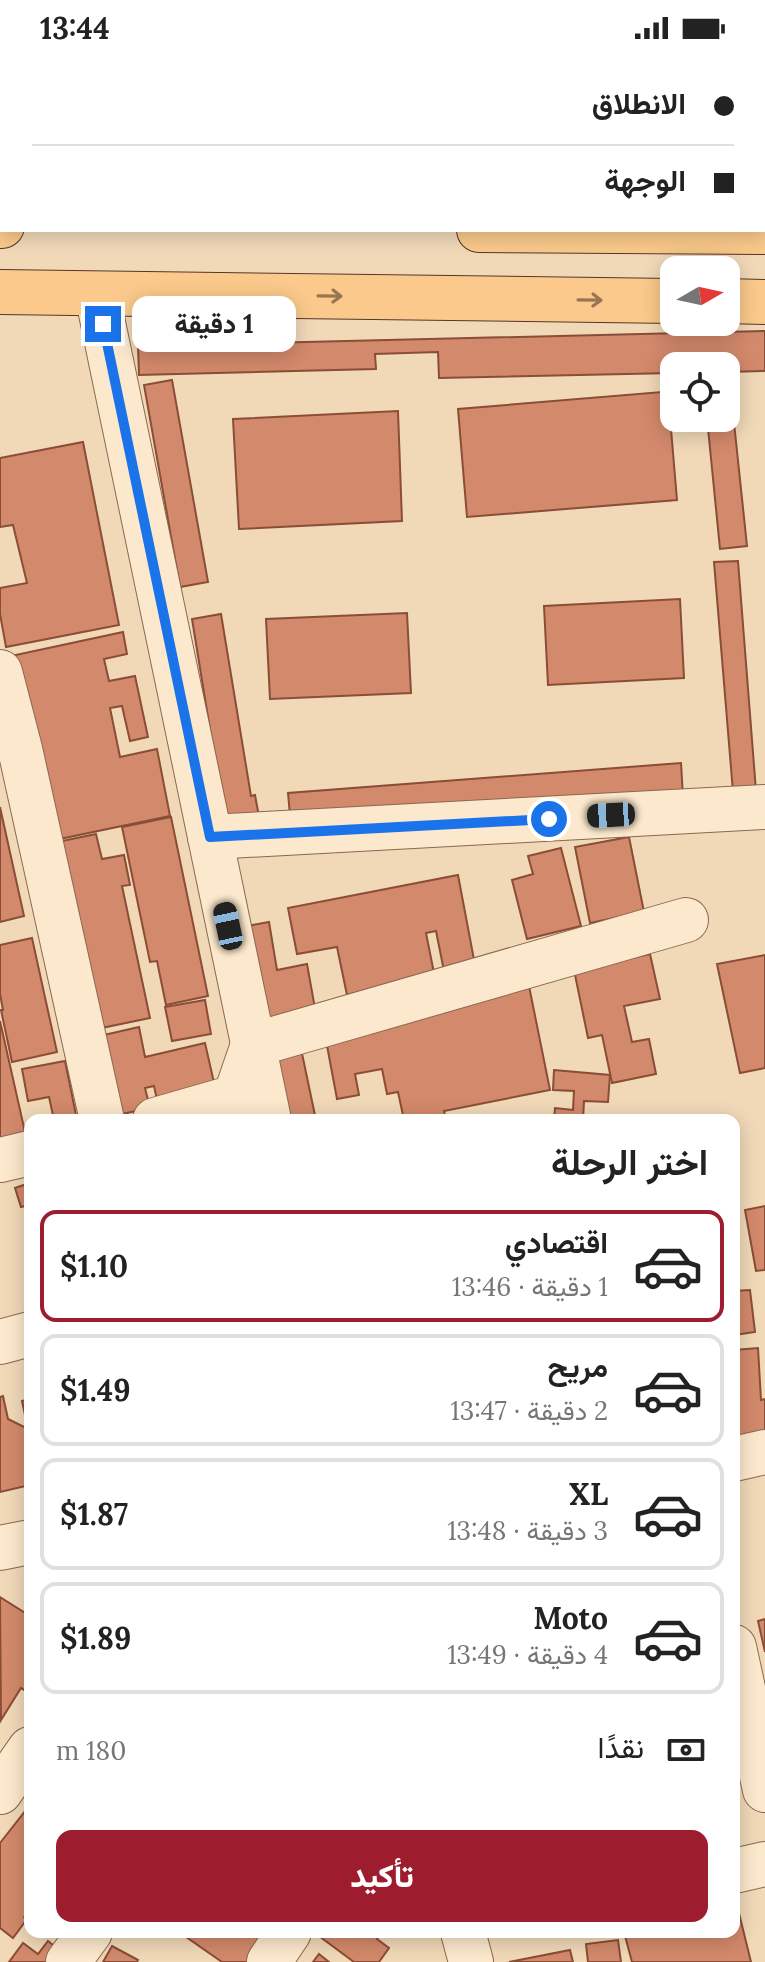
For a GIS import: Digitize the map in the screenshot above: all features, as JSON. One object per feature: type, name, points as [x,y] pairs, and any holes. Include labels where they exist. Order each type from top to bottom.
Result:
[{"type":"main road","points":[[0,292],[660,301]]},
{"type":"main road","points":[[740,301],[765,302]]},
{"type":"street","points":[[97,294],[268,1114]]},
{"type":"street","points":[[0,672],[10,752],[100,1114]]},
{"type":"street","points":[[210,837],[765,807]]},
{"type":"street","points":[[253,1045],[686,920]]},
{"type":"street","points":[[176,1114],[235,1097],[253,1045]]},
{"type":"street","points":[[0,1160],[24,1154]]},
{"type":"street","points":[[0,1342],[24,1336]]},
{"type":"street","points":[[740,1458],[765,1452]]},
{"type":"street","points":[[0,1548],[24,1543]]},
{"type":"street","points":[[741,1714],[764,1781]]},
{"type":"street","points":[[0,1792],[24,1758]]},
{"type":"street","points":[[740,1870],[765,1864]]},
{"type":"street","points":[[68,1962],[86,1938]]},
{"type":"street","points":[[269,1962],[285,1938]]},
{"type":"street","points":[[465,1938],[471,1962]]},
{"type":"building","points":[[765,331],[765,371],[740,372],[740,352],[660,352],[660,373],[439,378],[438,352],[375,354],[376,369],[139,375],[138,346],[660,334],[660,336],[740,336],[740,332]]},
{"type":"building","points":[[172,380],[208,582],[180,587],[144,385]]},
{"type":"building","points":[[660,392],[660,432],[671,432],[677,500],[467,517],[458,409]]},
{"type":"building","points":[[398,411],[402,521],[239,529],[233,419]]},
{"type":"building","points":[[708,432],[735,432],[747,546],[720,549]]},
{"type":"building","points":[[83,442],[119,625],[6,647],[0,614],[0,588],[27,583],[13,525],[0,527],[0,458]]},
{"type":"building","points":[[738,561],[756,791],[733,792],[714,562]]},
{"type":"building","points":[[680,599],[684,678],[548,685],[544,606]]},
{"type":"building","points":[[407,613],[411,693],[270,699],[266,619]]},
{"type":"building","points":[[221,614],[251,796],[255,795],[260,822],[226,828],[192,619]]},
{"type":"building","points":[[123,632],[127,654],[104,659],[109,681],[135,676],[148,737],[130,741],[122,706],[110,708],[120,757],[157,749],[170,816],[50,841],[11,656]]},
{"type":"building","points":[[681,763],[683,796],[291,827],[288,793]]},
{"type":"building","points":[[0,807],[24,916],[0,922]]},
{"type":"building","points":[[171,817],[208,996],[166,1005],[157,961],[150,962],[122,827]]},
{"type":"building","points":[[96,834],[102,859],[124,855],[130,885],[122,886],[150,1018],[92,1030],[62,841]]},
{"type":"building","points":[[629,837],[644,912],[590,923],[575,847]]},
{"type":"building","points":[[561,848],[581,926],[527,939],[512,880],[533,874],[528,856]]},
{"type":"building","points":[[458,875],[475,965],[444,971],[436,931],[426,933],[435,978],[347,995],[337,947],[297,954],[288,908]]},
{"type":"building","points":[[269,922],[277,970],[307,964],[316,1014],[265,1024],[247,926]]},
{"type":"building","points":[[32,938],[57,1052],[12,1062],[1,1010],[0,945]]},
{"type":"building","points":[[650,954],[660,999],[624,1006],[632,1042],[649,1039],[656,1074],[612,1083],[602,1035],[588,1038],[574,970]]},
{"type":"building","points":[[765,955],[765,1068],[740,1073],[717,964]]},
{"type":"building","points":[[529,986],[550,1090],[444,1111],[445,1114],[403,1114],[398,1092],[387,1094],[382,1069],[355,1074],[359,1095],[337,1099],[325,1035]]},
{"type":"building","points":[[205,1000],[211,1034],[172,1041],[165,1007]]},
{"type":"building","points":[[0,1021],[24,1133],[0,1151]]},
{"type":"building","points":[[139,1027],[145,1057],[205,1043],[215,1087],[157,1100],[154,1086],[145,1088],[150,1108],[113,1114],[95,1037]]},
{"type":"building","points":[[300,1044],[315,1114],[271,1114],[259,1053]]},
{"type":"building","points":[[65,1061],[76,1114],[53,1114],[49,1097],[28,1101],[22,1069]]},
{"type":"building","points":[[554,1070],[610,1075],[608,1102],[584,1101],[583,1114],[554,1114],[555,1108],[573,1110],[574,1091],[553,1090]]},
{"type":"building","points":[[24,1185],[24,1206],[21,1207],[15,1188]]},
{"type":"building","points":[[765,1206],[765,1270],[756,1271],[745,1210]]},
{"type":"building","points":[[750,1290],[755,1332],[740,1334],[740,1291]]},
{"type":"building","points":[[758,1348],[761,1400],[765,1399],[765,1442],[740,1443],[740,1350]]},
{"type":"building","points":[[3,1396],[8,1419],[24,1427],[24,1486],[0,1492],[0,1397]]},
{"type":"building","points":[[0,1597],[24,1612],[24,1690],[21,1688],[1,1720]]},
{"type":"building","points":[[765,1619],[765,1652],[758,1621]]},
{"type":"building","points":[[24,1813],[24,1923],[13,1938],[0,1928],[0,1843]]},
{"type":"building","points":[[740,1917],[751,1962],[632,1962],[626,1938],[740,1938]]},
{"type":"building","points":[[188,1938],[271,1940],[255,1962],[222,1962]]},
{"type":"building","points":[[322,1938],[378,1938],[389,1948],[379,1962],[354,1962]]},
{"type":"building","points":[[618,1940],[621,1962],[588,1962],[586,1944]]},
{"type":"building","points":[[48,1941],[67,1956],[62,1962],[9,1962],[23,1943],[38,1954]]},
{"type":"building","points":[[112,1946],[138,1960],[137,1962],[103,1962]]},
{"type":"building","points":[[570,1950],[573,1962],[509,1962]]},
{"type":"building","points":[[319,1954],[329,1962],[313,1962]]},
{"type":"route","points":[[103,324],[210,837],[549,819]]}]
